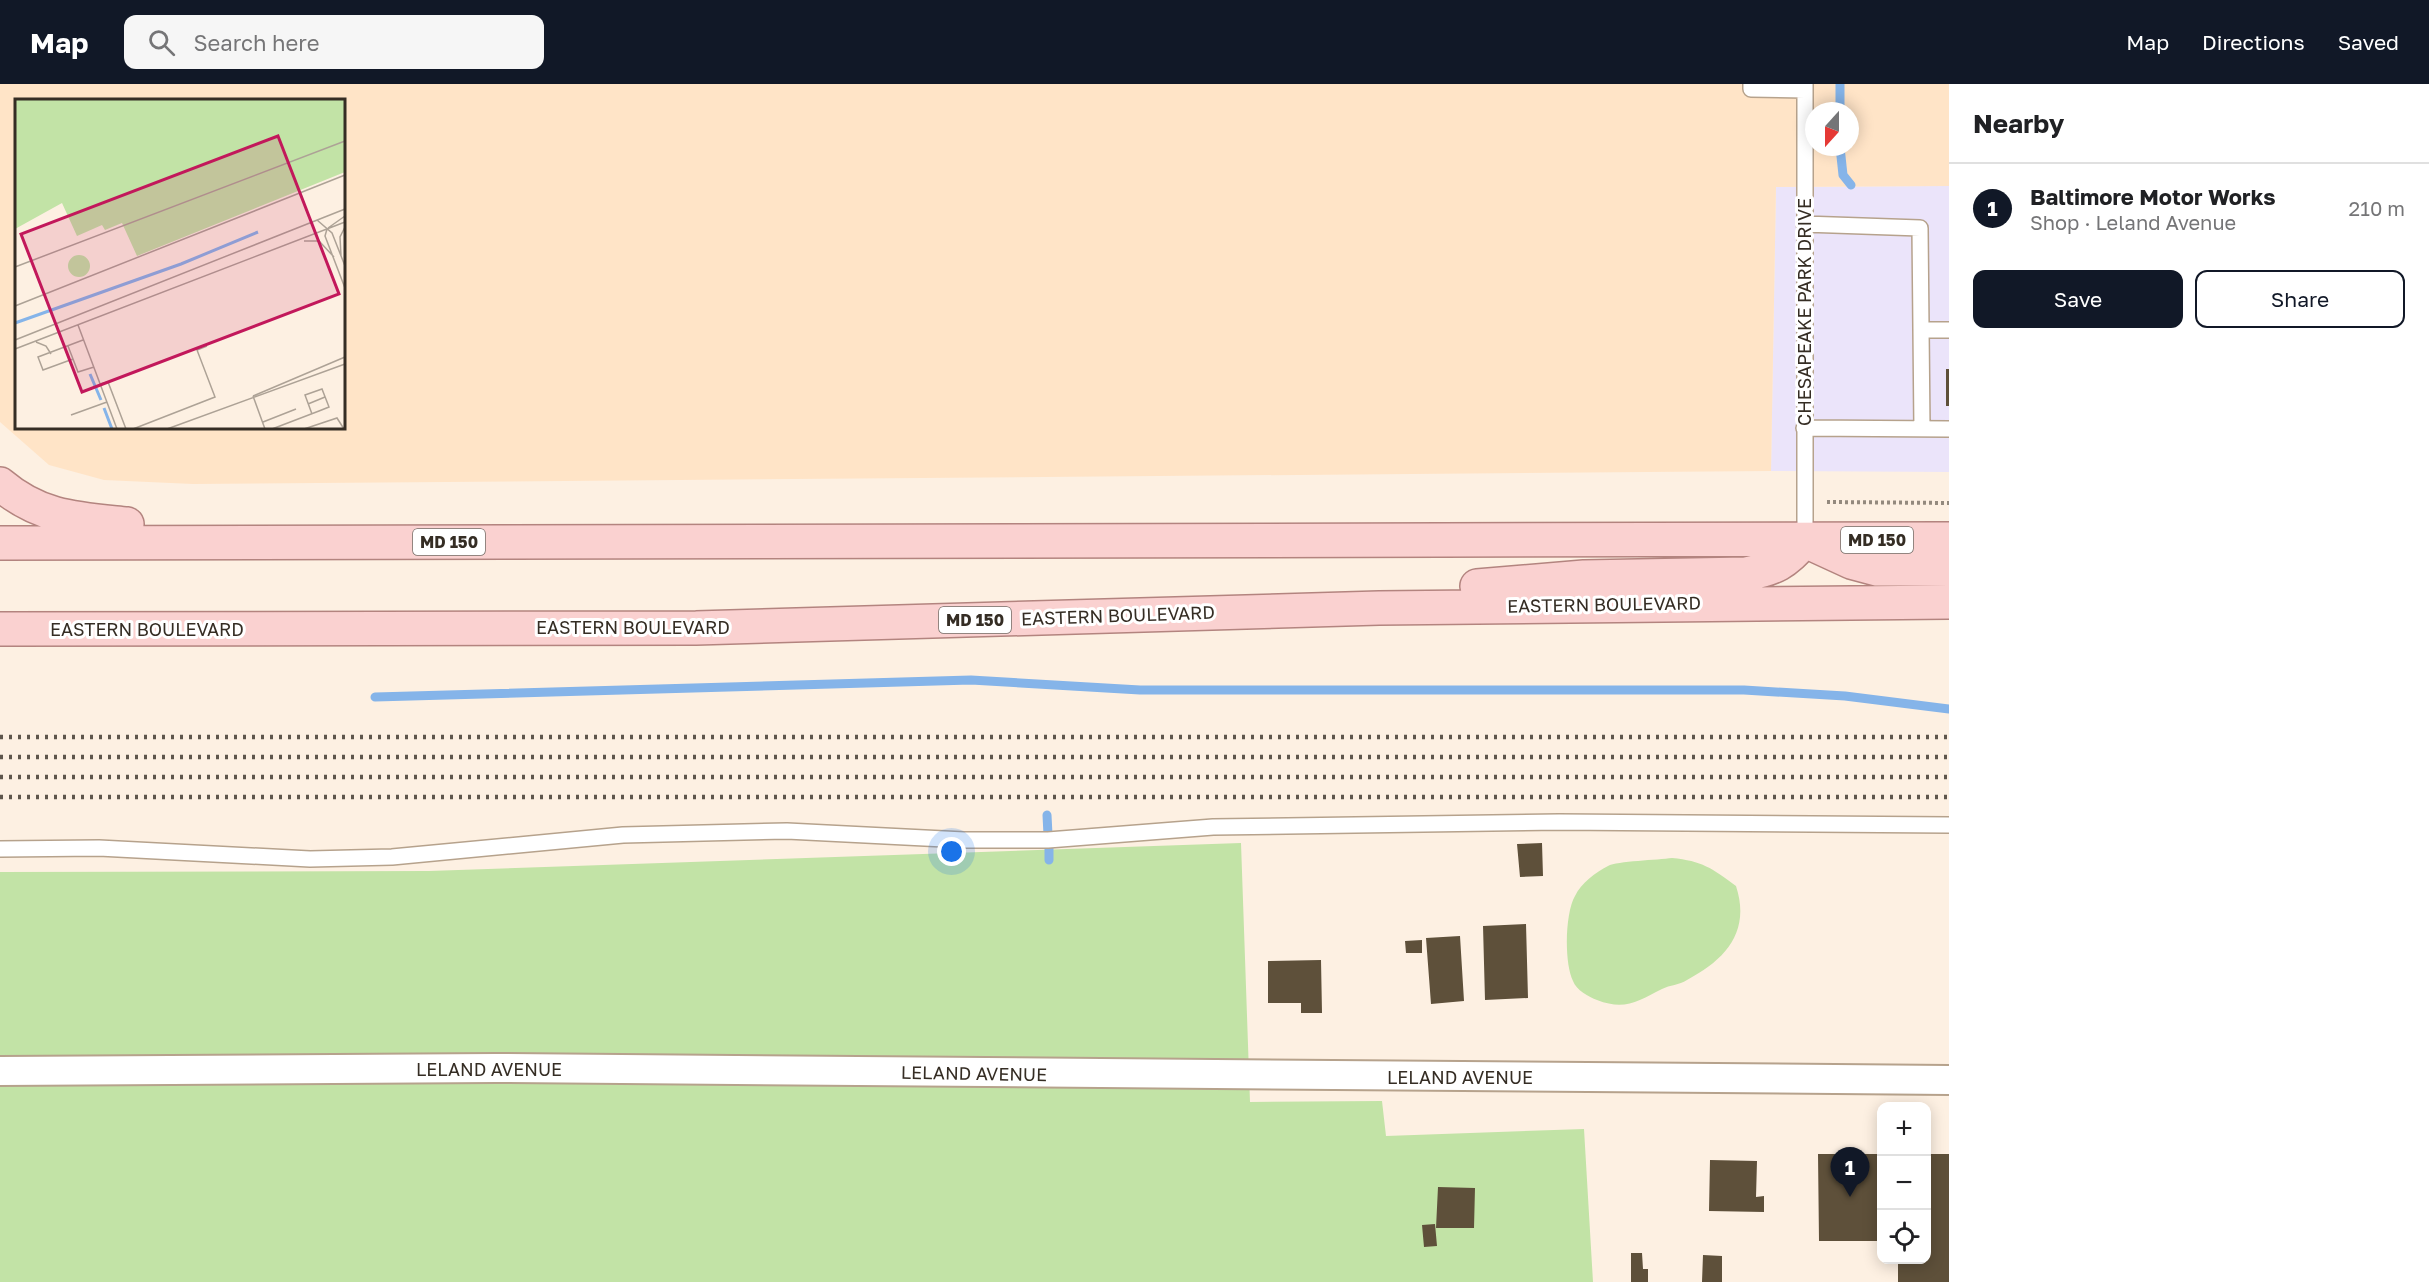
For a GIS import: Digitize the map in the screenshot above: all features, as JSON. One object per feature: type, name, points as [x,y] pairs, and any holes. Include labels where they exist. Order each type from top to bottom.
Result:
[{"type":"main road","points":[[0,484],[19,500],[59,517],[209,531],[280,542]]},
{"type":"main road","name":"MD 150","points":[[0,543],[1949,539]]},
{"type":"main road","points":[[1379,608],[1479,585],[1584,577],[1746,574],[1770,570],[1792,556],[1804,540],[1851,562],[1877,569],[1949,569]]},
{"type":"main road","name":"EASTERN BOULEVARD","points":[[0,629],[696,628],[1379,608],[1949,602]]},
{"type":"street","name":"LELAND AVENUE","points":[[0,1071],[495,1068],[1949,1080]]},
{"type":"lane","points":[[1751,84],[1751,89],[1805,87]]},
{"type":"lane","name":"CHESAPEAKE PARK DRIVE","points":[[1804,540],[1805,87]]},
{"type":"lane","points":[[1804,224],[1920,228],[1922,429]]},
{"type":"lane","points":[[1921,330],[1949,330]]},
{"type":"lane","points":[[1804,428],[1949,429]]},
{"type":"lane","points":[[0,849],[99,848],[310,859],[392,857],[623,836],[787,831],[964,840],[1038,840],[1213,827],[1558,822],[1949,825]]},
{"type":"path","points":[[1804,502],[1949,503]]},
{"type":"shaded area","points":[[0,84],[1949,84],[1949,186],[1776,187],[1771,471],[193,484],[104,480],[49,465],[0,422]]},
{"type":"shaded area","points":[[1949,186],[1949,472],[1771,471],[1776,187]]},
{"type":"green space","points":[[1241,843],[1250,1102],[1382,1101],[1386,1136],[1584,1129],[1593,1282],[0,1282],[0,872],[429,871]]},
{"type":"green space","points":[[1672,858],[1706,866],[1736,886],[1740,902],[1740,917],[1731,943],[1723,954],[1701,972],[1684,982],[1638,1001],[1616,1005],[1587,995],[1573,981],[1568,963],[1569,914],[1578,891],[1585,882],[1603,868],[1613,864]]},
{"type":"building","points":[[1946,369],[1949,369],[1949,406],[1946,406]]},
{"type":"building","points":[[1542,843],[1543,876],[1520,877],[1517,844]]},
{"type":"building","points":[[1526,924],[1528,998],[1485,1000],[1483,926]]},
{"type":"building","points":[[1460,936],[1464,1001],[1431,1004],[1426,938]]},
{"type":"building","points":[[1422,940],[1422,953],[1406,953],[1405,941]]},
{"type":"building","points":[[1321,960],[1322,1013],[1301,1013],[1301,1003],[1268,1003],[1268,961]]},
{"type":"building","points":[[1818,1154],[1877,1154],[1877,1241],[1819,1241]]},
{"type":"building","points":[[1931,1154],[1949,1154],[1949,1282],[1898,1282],[1898,1264],[1931,1264]]},
{"type":"building","points":[[1710,1160],[1757,1161],[1756,1197],[1764,1196],[1764,1212],[1709,1211]]},
{"type":"building","points":[[1438,1187],[1475,1188],[1474,1228],[1436,1228]]},
{"type":"building","points":[[1435,1224],[1437,1246],[1424,1247],[1422,1225]]},
{"type":"building","points":[[1631,1253],[1642,1253],[1643,1269],[1648,1269],[1648,1282],[1631,1282]]},
{"type":"building","points":[[1703,1255],[1722,1256],[1722,1282],[1702,1282]]},
{"type":"waterway","points":[[1840,84],[1840,102]]},
{"type":"waterway","points":[[1841,156],[1843,175],[1851,185]]},
{"type":"waterway","points":[[375,697],[971,680],[1140,690],[1744,690],[1845,696],[1949,709]]},
{"type":"waterway","points":[[1047,815],[1048,835]]},
{"type":"waterway","points":[[1049,845],[1049,860]]},
{"type":"railway","points":[[0,737],[1949,737]]},
{"type":"railway","points":[[0,757],[1949,757]]},
{"type":"railway","points":[[0,777],[1949,777]]},
{"type":"railway","points":[[0,797],[1949,797]]},
{"type":"place","name":"Baltimore Motor Works","points":[[1850,1197]]}]
